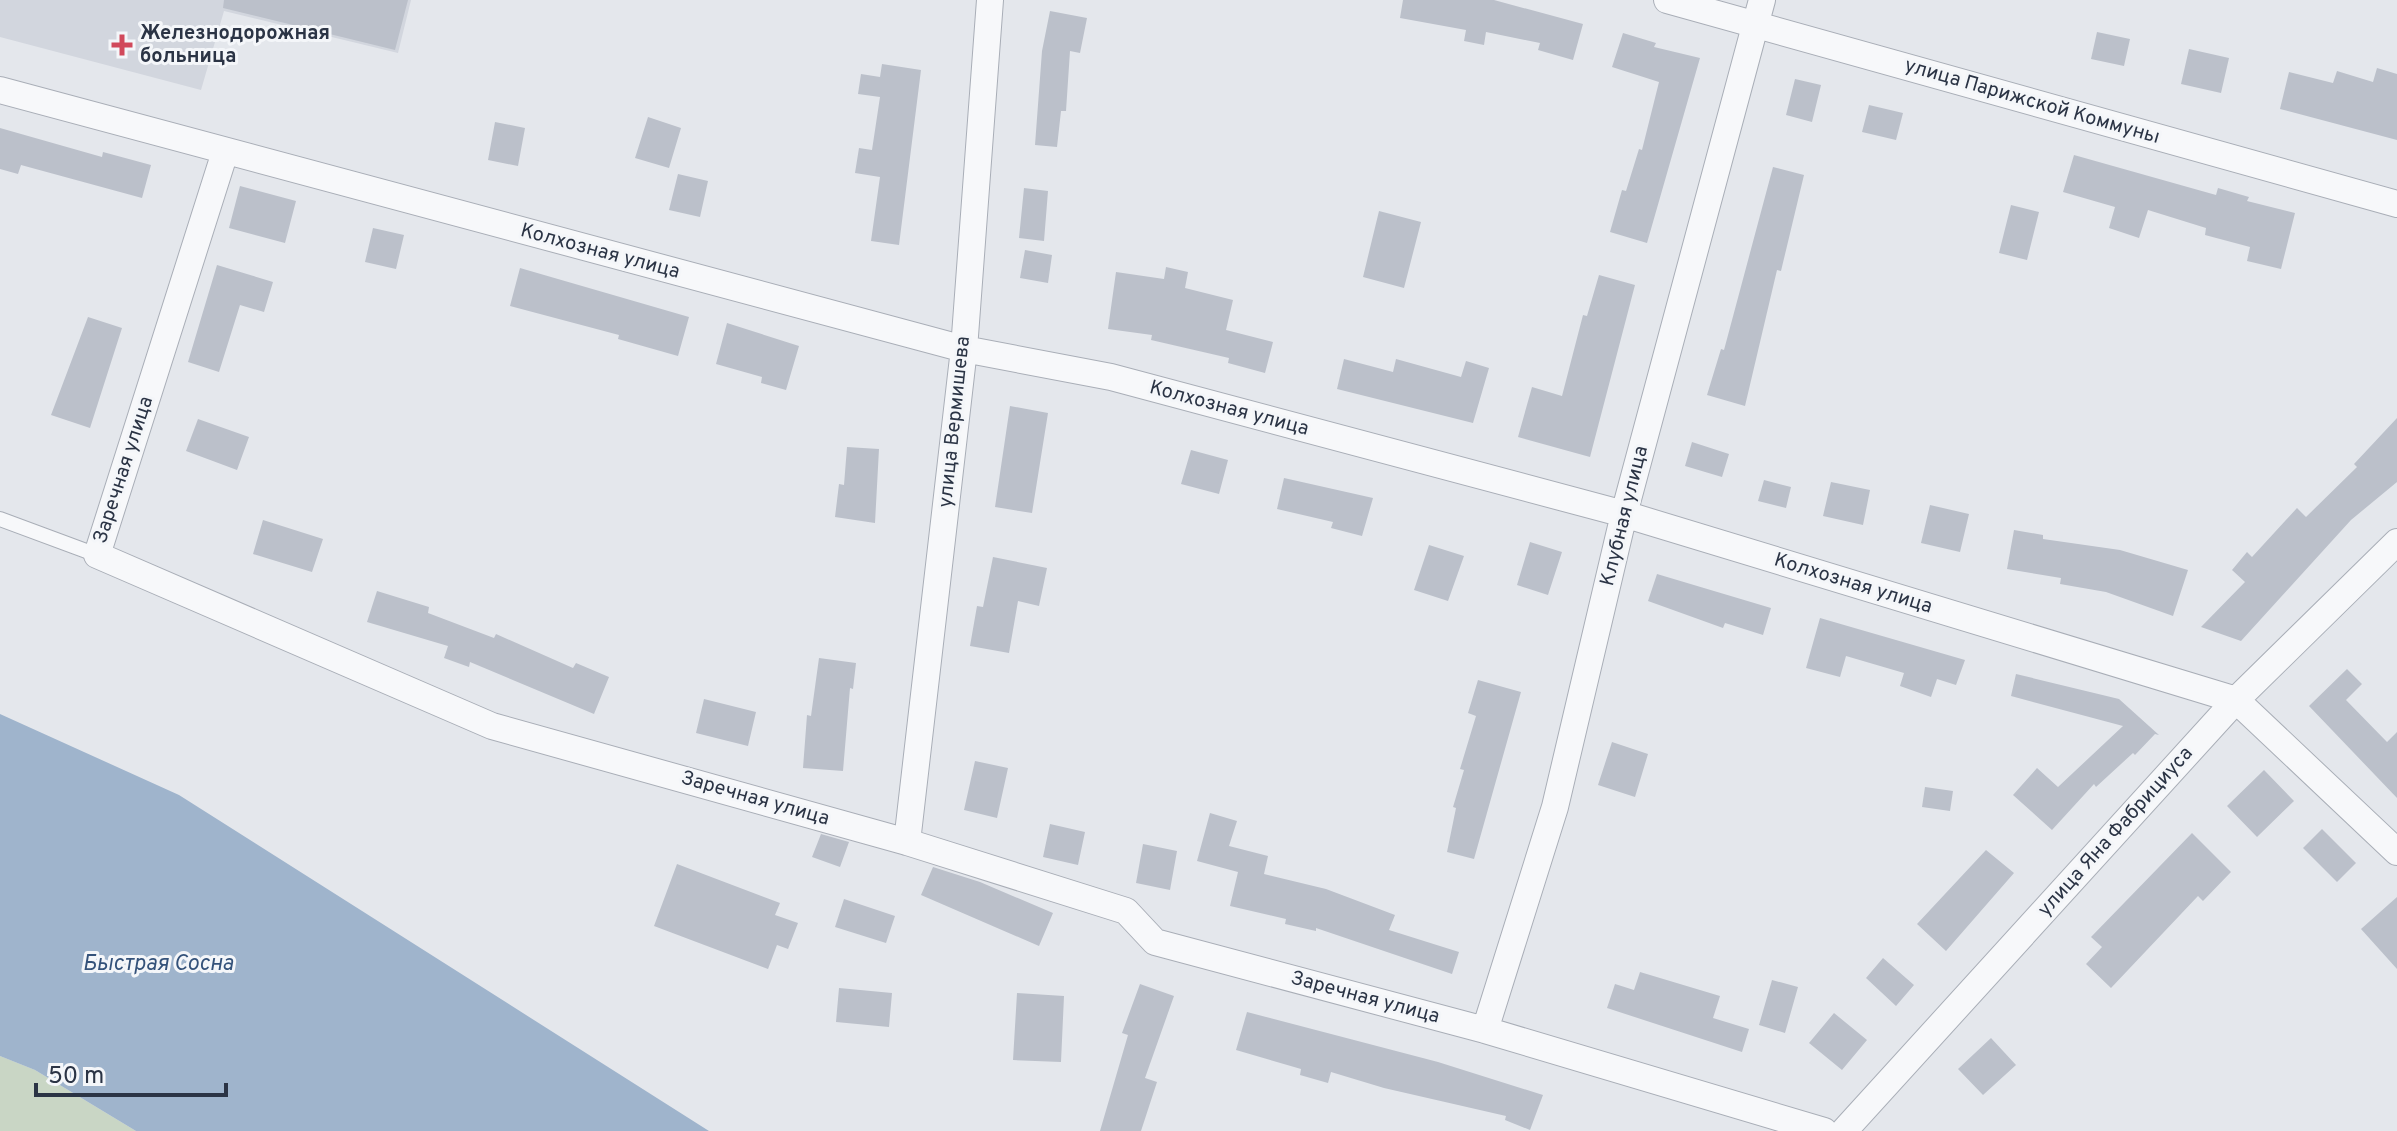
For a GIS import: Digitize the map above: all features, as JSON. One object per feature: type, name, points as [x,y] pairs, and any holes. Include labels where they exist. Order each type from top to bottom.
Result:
[{"type":"street","name":"улица Вермишева","points":[[907,842],[964,349],[990,0]]},
{"type":"street","name":"улица Парижской Коммуны","points":[[1667,0],[1758,12],[2397,204]]},
{"type":"street","name":"Клубная улица","points":[[1485,1030],[1555,807],[1624,514],[1758,12]]},
{"type":"street","name":"Колхозная улица","points":[[0,90],[964,349],[1111,377],[1624,514],[2236,700],[2397,852]]},
{"type":"street","name":"Заречная улица","points":[[225,152],[97,555],[492,726],[907,842],[1126,911],[1155,942],[1485,1030],[1824,1131]]},
{"type":"street","name":"улица Яна Фабрициуса","points":[[1844,1131],[2236,700],[2397,542]]},
{"type":"lane","points":[[0,519],[97,555]]},
{"type":"shaded area","name":"Железнодорожная больница","points":[[0,0],[411,0],[398,53],[224,11],[201,90],[0,37]]},
{"type":"green space","points":[[0,1056],[35,1070],[136,1131],[0,1131]]},
{"type":"water","name":"Быстрая Сосна","points":[[0,714],[179,795],[709,1131],[136,1131],[35,1070],[0,1056]]},
{"type":"building","points":[[224,0],[408,0],[395,50],[223,8]]},
{"type":"building","points":[[1403,0],[1494,0],[1583,24],[1573,60],[1538,50],[1540,43],[1486,32],[1484,45],[1464,41],[1466,30],[1400,18]]},
{"type":"building","points":[[1050,11],[1087,18],[1080,53],[1070,51],[1066,111],[1061,111],[1057,147],[1035,145],[1042,51]]},
{"type":"building","points":[[2097,32],[2130,39],[2124,66],[2091,59]]},
{"type":"building","points":[[1623,33],[1656,43],[1654,47],[1700,58],[1647,243],[1610,232],[1622,190],[1626,191],[1639,149],[1642,150],[1659,82],[1612,67]]},
{"type":"building","points":[[2189,49],[2229,58],[2221,93],[2181,84]]},
{"type":"building","points":[[882,64],[921,70],[899,245],[871,241],[880,177],[855,173],[859,148],[872,150],[880,97],[858,94],[861,74],[880,77]]},
{"type":"building","points":[[2377,68],[2397,74],[2397,140],[2280,109],[2289,72],[2333,83],[2337,71],[2373,82]]},
{"type":"building","points":[[1795,79],[1821,85],[1812,122],[1786,115]]},
{"type":"building","points":[[1869,105],[1903,113],[1896,140],[1862,132]]},
{"type":"building","points":[[648,117],[681,128],[669,168],[635,158]]},
{"type":"building","points":[[495,122],[525,128],[518,166],[488,160]]},
{"type":"building","points":[[0,128],[102,157],[103,152],[151,165],[142,198],[21,165],[18,174],[0,169]]},
{"type":"building","points":[[2074,155],[2216,195],[2218,188],[2249,197],[2247,201],[2295,213],[2281,269],[2247,261],[2250,247],[2205,235],[2206,228],[2148,210],[2139,238],[2109,228],[2115,207],[2063,192]]},
{"type":"building","points":[[1773,167],[1804,175],[1781,271],[1777,270],[1745,406],[1707,395],[1721,349],[1724,350]]},
{"type":"building","points":[[678,174],[708,181],[700,217],[669,210]]},
{"type":"building","points":[[240,186],[296,201],[285,243],[229,228]]},
{"type":"building","points":[[1024,188],[1048,191],[1044,241],[1019,238]]},
{"type":"building","points":[[2011,205],[2039,212],[2027,260],[1999,253]]},
{"type":"building","points":[[1379,211],[1421,222],[1404,288],[1363,277]]},
{"type":"building","points":[[373,228],[404,235],[396,269],[365,262]]},
{"type":"building","points":[[1025,250],[1052,255],[1048,283],[1020,278]]},
{"type":"building","points":[[217,265],[273,282],[264,312],[240,305],[219,372],[188,362]]},
{"type":"building","points":[[1166,267],[1188,272],[1185,288],[1233,300],[1226,330],[1273,342],[1265,373],[1228,363],[1229,358],[1151,340],[1152,335],[1108,329],[1116,272],[1164,279]]},
{"type":"building","points":[[520,268],[689,317],[678,356],[618,339],[619,335],[510,306]]},
{"type":"building","points":[[1599,275],[1635,285],[1590,457],[1518,437],[1532,387],[1562,396],[1583,315],[1587,316]]},
{"type":"building","points":[[88,317],[122,328],[90,428],[51,415]]},
{"type":"building","points":[[727,323],[799,346],[786,390],[761,383],[762,377],[716,364]]},
{"type":"building","points":[[1344,359],[1393,372],[1396,359],[1461,377],[1466,361],[1489,368],[1473,423],[1337,389]]},
{"type":"building","points":[[1010,406],[1048,413],[1032,513],[995,507]]},
{"type":"building","points":[[2397,418],[2397,482],[2351,520],[2241,641],[2201,627],[2245,582],[2232,570],[2247,552],[2252,557],[2297,508],[2306,517],[2357,467],[2354,464]]},
{"type":"building","points":[[198,419],[249,437],[237,470],[186,451]]},
{"type":"building","points":[[1692,442],[1729,454],[1722,477],[1685,466]]},
{"type":"building","points":[[847,447],[879,449],[875,523],[835,517],[839,484],[844,485]]},
{"type":"building","points":[[1191,450],[1228,460],[1219,494],[1181,484]]},
{"type":"building","points":[[1284,478],[1373,498],[1362,536],[1331,528],[1333,522],[1277,509]]},
{"type":"building","points":[[1764,480],[1791,487],[1786,508],[1758,501]]},
{"type":"building","points":[[1831,482],[1870,490],[1863,525],[1823,516]]},
{"type":"building","points":[[1930,505],[1969,514],[1960,552],[1921,543]]},
{"type":"building","points":[[263,520],[323,539],[312,572],[253,554]]},
{"type":"building","points":[[2014,530],[2043,535],[2043,539],[2120,550],[2188,570],[2173,616],[2106,592],[2060,584],[2061,578],[2007,569]]},
{"type":"building","points":[[1530,542],[1562,552],[1548,595],[1517,585]]},
{"type":"building","points":[[1429,545],[1464,556],[1448,601],[1414,590]]},
{"type":"building","points":[[993,557],[1047,568],[1039,606],[1018,601],[1009,653],[970,646],[977,606],[983,607]]},
{"type":"building","points":[[1657,574],[1771,608],[1763,635],[1725,623],[1723,628],[1648,601]]},
{"type":"building","points":[[377,591],[429,607],[428,613],[494,638],[496,634],[573,668],[576,663],[609,677],[594,714],[470,662],[469,667],[444,658],[448,646],[367,622]]},
{"type":"building","points":[[1820,618],[1965,660],[1956,685],[1937,679],[1931,697],[1900,686],[1904,673],[1846,656],[1840,677],[1806,668]]},
{"type":"building","points":[[819,658],[856,663],[853,689],[850,688],[843,771],[803,768],[807,715],[811,716]]},
{"type":"building","points":[[2347,669],[2362,684],[2346,700],[2387,742],[2397,732],[2397,798],[2309,706]]},
{"type":"building","points":[[2016,674],[2119,699],[2159,735],[2155,734],[2096,787],[2094,784],[2052,830],[2013,795],[2037,768],[2058,787],[2123,726],[2011,696]]},
{"type":"building","points":[[1478,680],[1521,692],[1474,859],[1447,852],[1456,808],[1453,807],[1464,770],[1460,769],[1476,716],[1468,713]]},
{"type":"building","points":[[704,699],[756,712],[748,746],[696,733]]},
{"type":"building","points":[[1612,742],[1648,754],[1635,797],[1598,785]]},
{"type":"building","points":[[975,761],[1008,768],[997,818],[964,810]]},
{"type":"building","points":[[2264,770],[2294,801],[2257,837],[2227,806]]},
{"type":"building","points":[[1925,787],[1953,791],[1950,811],[1922,807]]},
{"type":"building","points":[[1210,813],[1237,821],[1229,846],[1268,856],[1264,874],[1326,889],[1395,915],[1389,930],[1459,952],[1452,974],[1316,928],[1316,931],[1285,924],[1286,919],[1230,906],[1238,872],[1197,861]]},
{"type":"building","points":[[1050,824],[1085,832],[1078,865],[1043,857]]},
{"type":"building","points":[[2322,829],[2356,863],[2337,882],[2303,848]]},
{"type":"building","points":[[2192,833],[2231,872],[2203,901],[2198,896],[2111,988],[2086,964],[2102,947],[2091,937]]},
{"type":"building","points":[[821,834],[849,842],[840,867],[812,857]]},
{"type":"building","points":[[1143,844],[1177,851],[1170,890],[1136,883]]},
{"type":"building","points":[[1986,850],[2014,873],[1946,951],[1917,924]]},
{"type":"building","points":[[677,864],[780,903],[775,915],[798,923],[788,949],[777,945],[768,969],[654,926]]},
{"type":"building","points":[[933,867],[980,882],[1053,913],[1039,946],[921,895]]},
{"type":"building","points":[[2397,897],[2397,969],[2361,929]]},
{"type":"building","points":[[844,899],[895,916],[886,943],[835,927]]},
{"type":"building","points":[[1883,958],[1914,985],[1896,1006],[1866,978]]},
{"type":"building","points":[[1640,972],[1720,996],[1713,1018],[1749,1029],[1742,1052],[1607,1008],[1615,984],[1634,990]]},
{"type":"building","points":[[1772,980],[1798,987],[1785,1033],[1759,1025]]},
{"type":"building","points":[[1140,984],[1174,996],[1145,1078],[1157,1082],[1141,1131],[1100,1131],[1128,1035],[1122,1033]]},
{"type":"building","points":[[839,988],[892,993],[889,1027],[836,1022]]},
{"type":"building","points":[[1017,993],[1064,996],[1061,1062],[1013,1060]]},
{"type":"building","points":[[1247,1012],[1438,1062],[1543,1095],[1530,1130],[1505,1120],[1506,1116],[1384,1088],[1331,1072],[1328,1083],[1300,1075],[1301,1069],[1236,1050]]},
{"type":"building","points":[[1834,1013],[1867,1040],[1842,1070],[1809,1043]]},
{"type":"building","points":[[1991,1038],[2016,1065],[1983,1095],[1958,1069]]},
{"type":"place","name":"Железнодорожная больница","points":[[122,45]]}]
